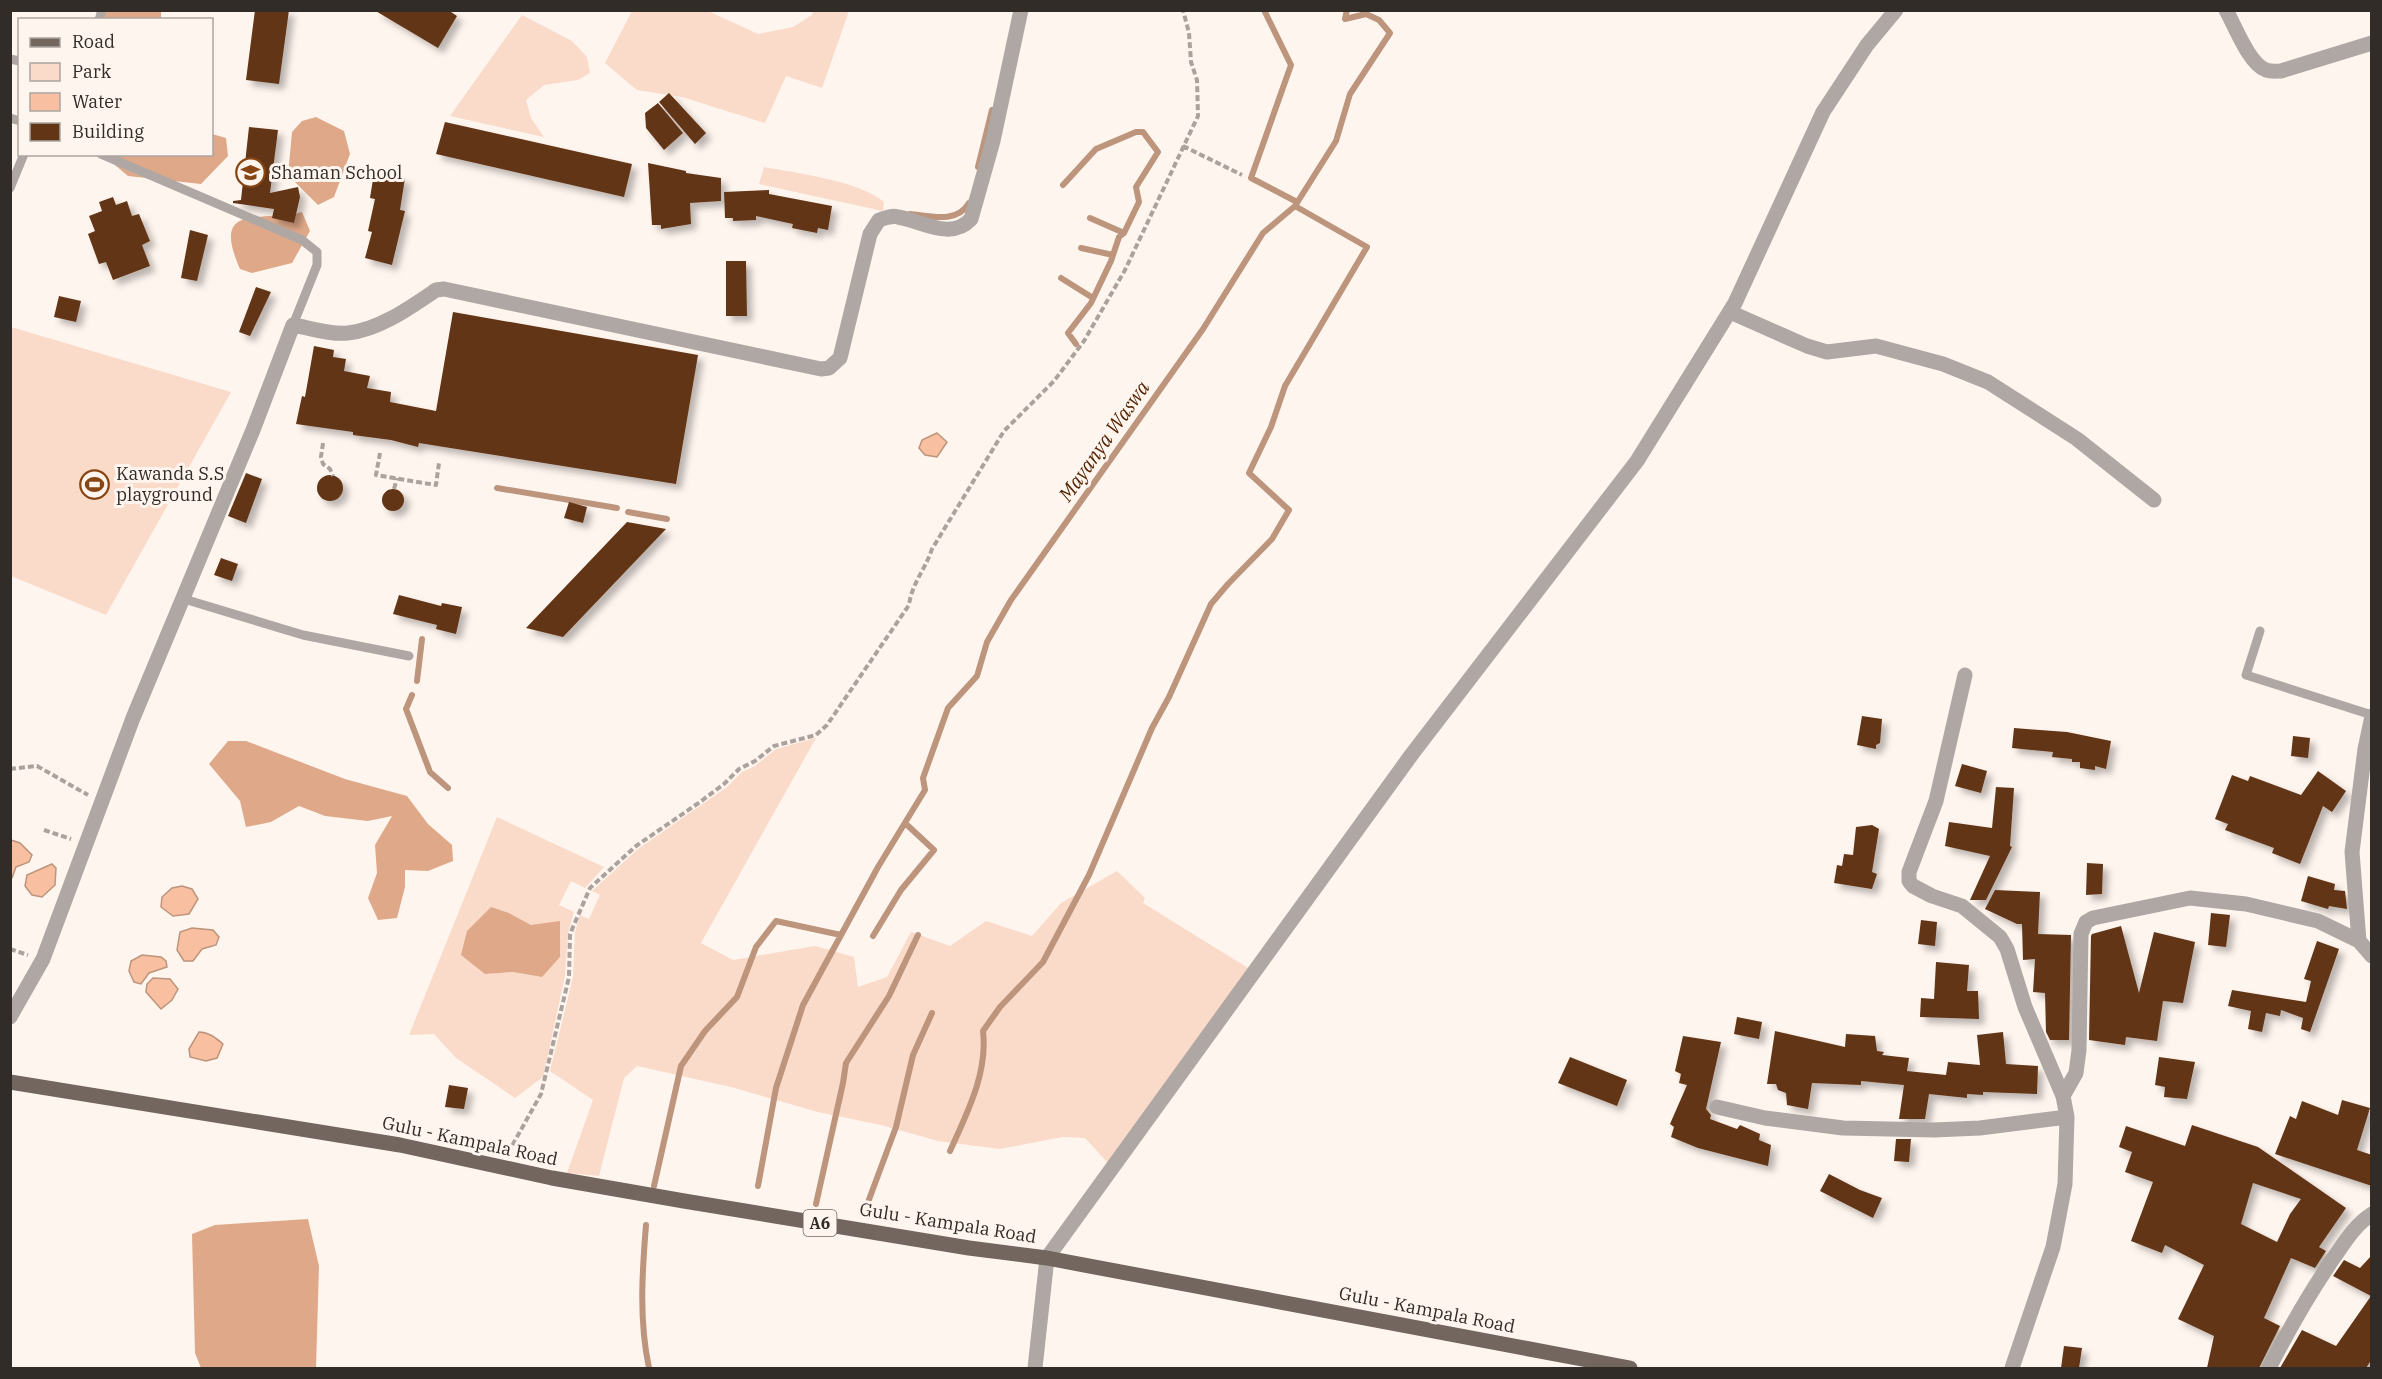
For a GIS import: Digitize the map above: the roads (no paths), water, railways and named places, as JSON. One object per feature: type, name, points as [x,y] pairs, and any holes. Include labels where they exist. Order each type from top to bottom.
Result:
[{"type":"main road","name":"Gulu - Kampala Road","points":[[10,1082],[400,1145],[500,1167],[684,1201],[969,1248],[1047,1258],[1629,1368]]},
{"type":"street","points":[[10,1017],[43,959],[133,718],[253,430],[292,325],[347,334],[389,318],[436,290],[444,289],[810,366],[829,368],[840,358],[870,234],[879,220],[896,216],[937,229],[953,229],[965,225],[971,219],[993,141],[1022,10]]},
{"type":"street","points":[[1035,1368],[1047,1258],[1412,754],[1637,461],[1730,312],[1823,112],[1867,45],[1896,10]]},
{"type":"street","points":[[2226,10],[2249,54],[2258,65],[2268,71],[2281,71],[2372,44]]},
{"type":"street","points":[[1730,312],[1807,346],[1827,352],[1876,346],[1943,364],[1988,382],[2077,439],[2154,500]]},
{"type":"street","points":[[1965,675],[1936,801],[1909,872],[1909,881],[1920,890],[1962,906],[2000,937],[2007,949],[2030,1018],[2063,1096],[2067,1117],[2065,1184],[2053,1247],[2012,1368]]},
{"type":"street","points":[[2359,941],[2352,852],[2365,749],[2372,716]]},
{"type":"street","points":[[2063,1096],[2076,1073],[2079,1050],[2081,933],[2086,922],[2093,918],[2190,898],[2246,904],[2318,921],[2359,941],[2372,956]]},
{"type":"street","points":[[1717,1107],[1765,1118],[1843,1128],[1934,1130],[1980,1128],[2067,1117]]},
{"type":"street","points":[[2269,1368],[2320,1277],[2358,1222],[2372,1214]]},
{"type":"lane","points":[[10,188],[23,156]]},
{"type":"lane","points":[[106,156],[302,240],[317,252],[317,265],[292,325]]},
{"type":"lane","points":[[183,599],[303,635],[409,656]]},
{"type":"lane","points":[[2260,631],[2246,675],[2372,716]]},
{"type":"water","points":[[937,433],[947,442],[937,457],[925,455],[919,448],[922,440]]},
{"type":"water","points":[[11,840],[20,843],[32,855],[29,862],[16,867],[10,878]]},
{"type":"water","points":[[52,864],[56,868],[55,885],[42,897],[32,895],[25,886],[27,875]]},
{"type":"water","points":[[182,886],[192,889],[198,899],[189,914],[173,916],[161,907],[162,897],[172,888]]},
{"type":"water","points":[[192,928],[213,930],[219,937],[216,945],[202,949],[193,961],[184,961],[177,950],[180,932]]},
{"type":"water","points":[[142,955],[161,957],[166,961],[167,967],[149,973],[141,984],[134,982],[129,971],[131,961]]},
{"type":"water","points":[[153,978],[170,979],[178,989],[172,1000],[161,1009],[146,992],[147,984]]},
{"type":"water","points":[[199,1032],[209,1034],[223,1044],[217,1058],[206,1061],[190,1057],[189,1049]]},
{"type":"waterway","points":[[1264,10],[1291,65],[1251,178],[1297,202]]},
{"type":"waterway","name":"Mayanya Waswa","points":[[758,1186],[776,1088],[803,1005],[878,867],[925,790],[923,778],[948,708],[977,676],[987,642],[1011,600],[1203,329],[1263,233],[1295,206],[1336,141],[1350,94],[1390,33],[1379,20],[1366,14],[1345,19],[1347,10]]},
{"type":"waterway","points":[[978,167],[992,110]]},
{"type":"waterway","points":[[1063,185],[1096,149],[1136,132],[1143,132],[1158,152],[1136,187],[1139,202],[1124,233],[1119,237],[1111,261],[1091,303],[1068,333],[1076,344]]},
{"type":"waterway","points":[[910,214],[950,216],[964,210],[969,203]]},
{"type":"waterway","points":[[950,1151],[975,1092],[984,1047],[983,1031],[1000,1007],[1043,962],[1089,875],[1152,728],[1169,697],[1211,604],[1272,539],[1289,510],[1249,473],[1271,427],[1285,386],[1367,247],[1295,206]]},
{"type":"waterway","points":[[1090,218],[1124,233]]},
{"type":"waterway","points":[[1081,248],[1113,255]]},
{"type":"waterway","points":[[1061,278],[1093,298]]},
{"type":"waterway","points":[[497,488],[617,508]]},
{"type":"waterway","points":[[628,512],[667,519]]},
{"type":"waterway","points":[[417,681],[422,639]]},
{"type":"waterway","points":[[412,695],[406,709],[430,772],[448,788]]},
{"type":"waterway","points":[[873,936],[901,890],[934,850],[905,823]]},
{"type":"waterway","name":"Mayanya Waswa","points":[[654,1186],[681,1066],[705,1031],[737,997],[756,947],[776,921],[841,935]]},
{"type":"waterway","points":[[816,1204],[846,1063],[889,996],[918,935]]},
{"type":"waterway","points":[[864,1213],[896,1127],[913,1055],[932,1013]]},
{"type":"waterway","name":"Mayanya Waswa","points":[[646,1225],[643,1315],[649,1368]]},
{"type":"place","name":"Shaman School","points":[[250,173]]},
{"type":"place","name":"Kawanda S.S playground","points":[[95,484]]}]
